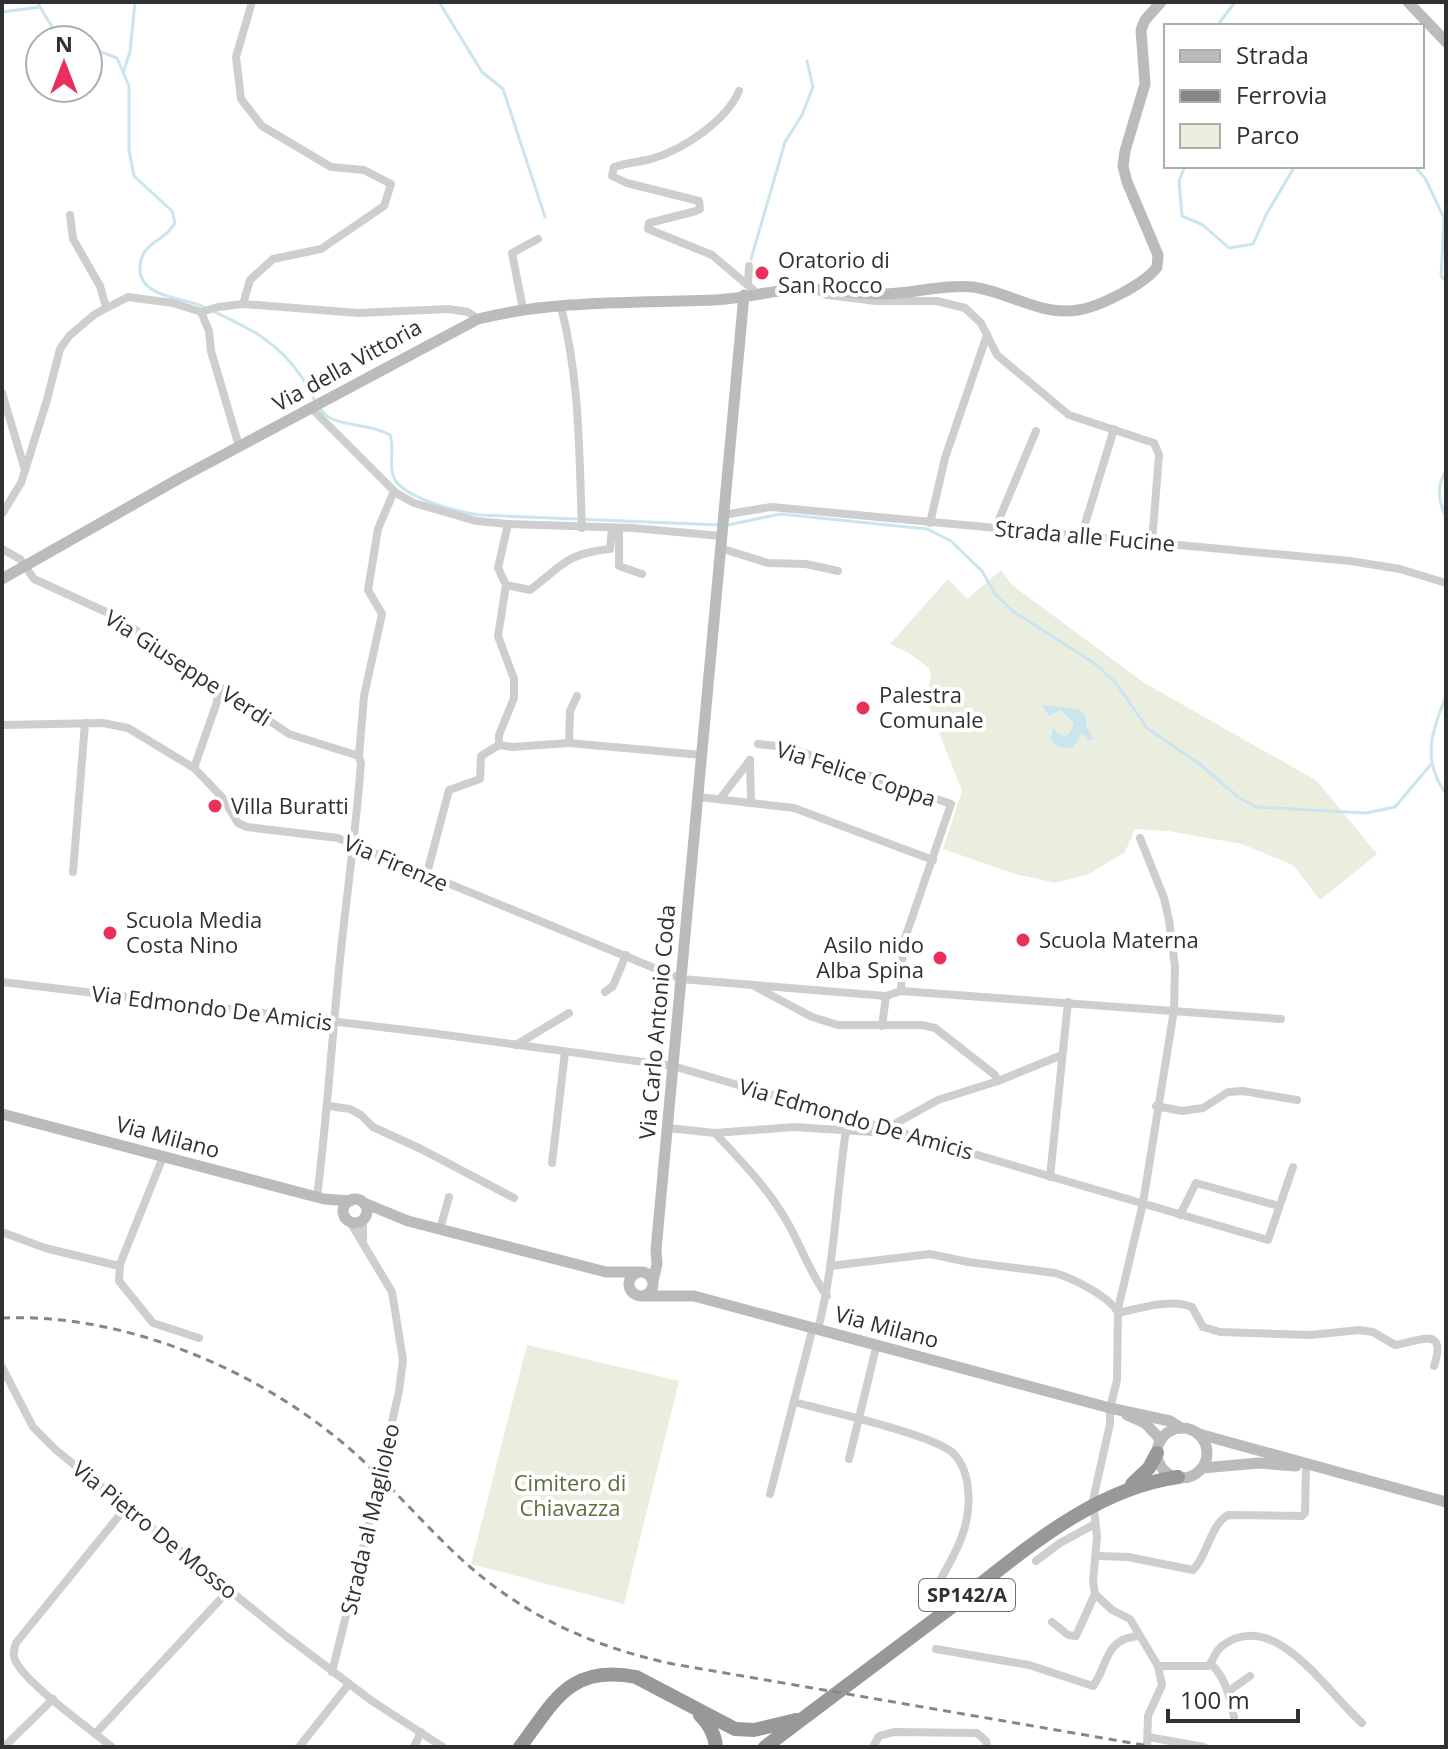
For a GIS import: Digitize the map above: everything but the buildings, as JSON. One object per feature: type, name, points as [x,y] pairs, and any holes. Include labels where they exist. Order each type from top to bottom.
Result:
[{"type":"highway","name":"SP142/A","points":[[1122,1492],[1149,1468],[1159,1446]]},
{"type":"highway","name":"SP142/A","points":[[765,1747],[1014,1559],[1092,1507],[1155,1480],[1178,1477]]},
{"type":"highway","points":[[520,1747],[556,1696],[592,1677],[620,1674],[636,1677],[735,1729],[754,1730],[801,1720]]},
{"type":"highway","points":[[694,1709],[707,1722],[716,1747]]},
{"type":"highway","points":[[778,1747],[790,1738],[801,1720]]},
{"type":"street","points":[[243,304],[250,280],[273,259],[321,249],[384,206],[391,184],[364,170],[331,167],[262,126],[241,99],[236,57],[252,2]]},
{"type":"street","name":"Via della Vittoria","points":[[2,579],[239,446],[478,319],[523,309],[717,300],[750,291],[801,289],[879,294],[973,287],[1030,306],[1061,311],[1081,310],[1100,303],[1154,272],[1157,267],[1158,255],[1123,166],[1145,84],[1141,30],[1145,20],[1161,2]]},
{"type":"street","points":[[1408,2],[1446,42]]},
{"type":"street","points":[[739,91],[734,103],[700,133],[652,159],[614,167],[612,176],[627,183],[699,201],[700,209],[649,223],[648,229],[712,255],[750,291]]},
{"type":"street","points":[[70,215],[73,239],[100,286],[106,307]]},
{"type":"street","points":[[523,309],[512,253],[538,239]]},
{"type":"street","points":[[749,266],[750,291]]},
{"type":"street","name":"Via Carlo Antonio Coda","points":[[653,1283],[723,515],[750,291]]},
{"type":"street","points":[[819,291],[851,298],[948,304],[965,308],[981,323],[997,355],[1069,415],[1154,443],[1159,455],[1152,542]]},
{"type":"street","points":[[2,514],[26,471],[60,349],[69,336],[106,307],[128,297],[145,297],[201,312],[243,304],[358,313],[449,309],[468,312],[478,319]]},
{"type":"street","points":[[561,307],[571,344],[577,387],[582,528]]},
{"type":"street","points":[[201,312],[209,331],[211,351],[239,446]]},
{"type":"street","points":[[930,523],[945,458],[987,335]]},
{"type":"street","points":[[2,393],[26,471]]},
{"type":"street","points":[[318,405],[394,491],[414,503],[476,521],[615,528],[721,542],[768,563],[806,564],[838,571]]},
{"type":"street","points":[[1081,537],[1114,429]]},
{"type":"street","points":[[995,529],[1036,431]]},
{"type":"street","points":[[321,1198],[335,1023],[355,846],[364,696],[382,614],[368,590],[378,529],[394,491]]},
{"type":"street","name":"Strada alle Fucine","points":[[723,515],[771,507],[1152,542],[1350,561],[1400,569],[1445,583]]},
{"type":"street","points":[[499,745],[499,735],[514,698],[514,679],[498,636],[506,585],[498,568],[508,524]]},
{"type":"street","points":[[506,585],[530,590],[568,558],[585,551],[610,549],[615,528]]},
{"type":"street","points":[[615,528],[619,566],[642,574]]},
{"type":"street","name":"Via Giuseppe Verdi","points":[[2,549],[20,559],[34,579],[115,616],[289,734],[359,756]]},
{"type":"street","points":[[194,768],[217,702],[219,687]]},
{"type":"street","points":[[569,743],[570,711],[577,696]]},
{"type":"street","points":[[73,872],[85,723]]},
{"type":"street","name":"Via Firenze","points":[[2,725],[103,723],[128,728],[194,768],[222,797],[238,823],[247,827],[327,836],[681,979]]},
{"type":"street","points":[[426,877],[449,790],[480,779],[481,756],[499,745],[569,743],[702,755]]},
{"type":"street","name":"Via Felice Coppa","points":[[758,744],[787,747],[951,804],[903,944],[901,991]]},
{"type":"street","points":[[720,799],[750,760],[751,803]]},
{"type":"street","points":[[699,797],[794,808],[933,860]]},
{"type":"street","points":[[1052,1622],[1068,1635],[1076,1636],[1095,1594],[1094,1490],[1113,1409],[1117,1380],[1118,1313],[1123,1282],[1143,1203],[1156,1106],[1174,1010],[1175,967],[1169,920],[1164,898],[1140,838]]},
{"type":"street","points":[[605,992],[613,986],[626,955]]},
{"type":"street","points":[[681,979],[886,996],[901,991],[1281,1019]]},
{"type":"street","name":"Via Edmondo De Amicis","points":[[2,982],[673,1066],[1268,1240],[1279,1206]]},
{"type":"street","points":[[751,985],[812,1017],[838,1025],[922,1025],[935,1028],[995,1075],[998,1081]]},
{"type":"street","points":[[882,1026],[886,996]]},
{"type":"street","points":[[1050,1177],[1068,1002]]},
{"type":"street","points":[[516,1045],[569,1013]]},
{"type":"street","points":[[552,1163],[565,1052]]},
{"type":"street","points":[[668,1128],[715,1133],[783,1127],[872,1132],[889,1127],[938,1100],[998,1081],[1062,1055]]},
{"type":"street","points":[[1156,1106],[1182,1111],[1203,1108],[1228,1092],[1243,1091],[1297,1100]]},
{"type":"street","points":[[329,1106],[350,1109],[373,1127],[514,1198]]},
{"type":"street","name":"Via Milano","points":[[2,1114],[321,1198],[354,1214],[408,1221],[609,1273],[639,1272]]},
{"type":"street","points":[[770,1494],[827,1296],[846,1130]]},
{"type":"street","points":[[715,1133],[760,1181],[788,1222],[815,1281],[827,1296]]},
{"type":"street","points":[[163,1157],[120,1264],[119,1281],[153,1323],[199,1338]]},
{"type":"street","points":[[1180,1215],[1196,1183],[1279,1206],[1293,1167]]},
{"type":"street","points":[[440,1229],[449,1197]]},
{"type":"street","name":"Via Milano","points":[[354,1214],[367,1209],[364,1203],[408,1221]]},
{"type":"street","name":"Strada al Maglioleo","points":[[332,1672],[399,1391],[403,1360],[392,1292],[363,1241],[354,1214]]},
{"type":"street","points":[[2,1232],[45,1248],[120,1264]]},
{"type":"street","name":"Via Carlo Antonio Coda","points":[[639,1272],[649,1264],[656,1250]]},
{"type":"street","points":[[830,1266],[930,1254],[1055,1273],[1114,1303],[1118,1313]]},
{"type":"street","points":[[629,1287],[630,1278],[639,1272],[647,1273],[653,1283],[694,1296]]},
{"type":"street","name":"Via Milano","points":[[609,1273],[629,1287],[633,1294],[694,1296],[1113,1409],[1170,1421],[1181,1428]]},
{"type":"street","points":[[645,1296],[653,1283]]},
{"type":"street","points":[[1118,1313],[1182,1303],[1192,1307],[1203,1327],[1220,1332],[1311,1335],[1359,1330],[1373,1332],[1395,1345],[1425,1337],[1433,1338],[1437,1343],[1434,1366]]},
{"type":"street","points":[[849,1459],[877,1344]]},
{"type":"street","name":"Via Pietro De Mosso","points":[[2,1367],[33,1427],[44,1439],[332,1672]]},
{"type":"street","points":[[2,1392],[12,1386]]},
{"type":"street","points":[[794,1402],[928,1440],[953,1453],[967,1478],[969,1502],[963,1535],[931,1597]]},
{"type":"street","name":"Via Milano","points":[[1113,1409],[1145,1423],[1159,1446]]},
{"type":"street","points":[[1324,1469],[1259,1463],[1202,1468],[1191,1476],[1178,1477],[1163,1469],[1159,1446],[1170,1431],[1181,1428],[1446,1502]]},
{"type":"street","points":[[1199,1434],[1207,1447],[1202,1468]]},
{"type":"street","points":[[1097,1556],[1128,1557],[1193,1570],[1221,1519],[1228,1515],[1302,1516],[1305,1513],[1306,1467]]},
{"type":"street","points":[[112,1747],[53,1699],[17,1664],[13,1653],[16,1643],[127,1506]]},
{"type":"street","points":[[1036,1561],[1060,1543],[1095,1524]]},
{"type":"street","points":[[95,1734],[229,1590]]},
{"type":"street","points":[[1095,1594],[1112,1610],[1130,1619],[1158,1666],[1162,1685],[1148,1716],[1147,1742],[1204,1747]]},
{"type":"street","points":[[936,1649],[1029,1665],[1093,1686],[1106,1654],[1121,1641],[1139,1636]]},
{"type":"street","points":[[1158,1666],[1208,1666],[1216,1651],[1237,1638],[1261,1636],[1293,1653],[1362,1723]]},
{"type":"street","points":[[1211,1664],[1229,1691],[1234,1717]]},
{"type":"street","points":[[332,1672],[443,1747]]},
{"type":"street","points":[[1229,1691],[1250,1676]]},
{"type":"street","points":[[299,1747],[349,1684]]},
{"type":"street","points":[[4,1747],[53,1699]]},
{"type":"street","points":[[414,1747],[421,1732]]},
{"type":"street","points":[[873,1747],[879,1736],[894,1732],[977,1733],[987,1747]]},
{"type":"green space","points":[[1001,570],[1012,585],[1143,682],[1317,781],[1377,854],[1320,900],[1293,865],[1242,844],[1168,831],[1135,829],[1125,852],[1089,874],[1056,883],[1015,874],[943,849],[962,791],[926,699],[931,676],[929,668],[890,644],[948,579],[967,599]]},
{"type":"green space","name":"Cimitero di Chiavazza","points":[[527,1345],[679,1381],[624,1604],[471,1564]]},
{"type":"water","points":[[1042,705],[1078,709],[1085,714],[1086,725],[1093,739],[1089,741],[1082,733],[1073,747],[1057,745],[1050,737],[1054,728],[1057,733],[1066,736],[1074,723],[1061,710],[1049,716]]},
{"type":"waterway","points":[[37,2],[50,24]]},
{"type":"waterway","points":[[123,73],[130,52],[135,2]]},
{"type":"waterway","points":[[439,2],[482,72],[503,89],[545,217]]},
{"type":"waterway","points":[[1218,24],[1235,2]]},
{"type":"waterway","points":[[2,12],[40,7]]},
{"type":"waterway","points":[[104,53],[117,58],[129,86],[129,150],[134,176],[172,211],[175,223],[144,253],[140,264],[141,277],[153,290],[163,295],[204,307]]},
{"type":"waterway","points":[[751,259],[785,142],[802,115],[813,87],[807,61]]},
{"type":"waterway","points":[[1184,168],[1179,181],[1182,216],[1203,225],[1229,248],[1253,244],[1294,168]]},
{"type":"waterway","points":[[1416,168],[1425,178],[1444,218],[1441,276],[1446,281]]},
{"type":"waterway","points":[[211,310],[250,330],[282,353],[330,418],[390,435],[394,478],[408,492],[420,498],[479,515],[721,525]]},
{"type":"waterway","points":[[1446,471],[1439,494],[1446,517]]},
{"type":"waterway","points":[[728,525],[780,514],[927,529],[951,541],[982,571],[995,594],[1014,612],[1094,663],[1116,683],[1147,728],[1201,765],[1239,798],[1256,807],[1366,813],[1395,807],[1432,763]]},
{"type":"waterway","points":[[1446,696],[1431,745],[1433,769],[1446,794]]},
{"type":"railway","points":[[2,1318],[90,1324],[134,1334],[220,1365],[260,1386],[298,1409],[350,1449],[482,1577],[532,1611],[586,1638],[673,1664],[1155,1747]]},
{"type":"place","name":"Oratorio di San Rocco","points":[[762,273]]},
{"type":"place","name":"Palestra Comunale","points":[[863,708]]},
{"type":"place","name":"Villa Buratti","points":[[215,806]]},
{"type":"place","name":"Scuola Media Costa Nino","points":[[110,933]]},
{"type":"place","name":"Scuola Materna","points":[[1023,940]]},
{"type":"place","name":"Asilo nido Alba Spina","points":[[940,958]]}]
